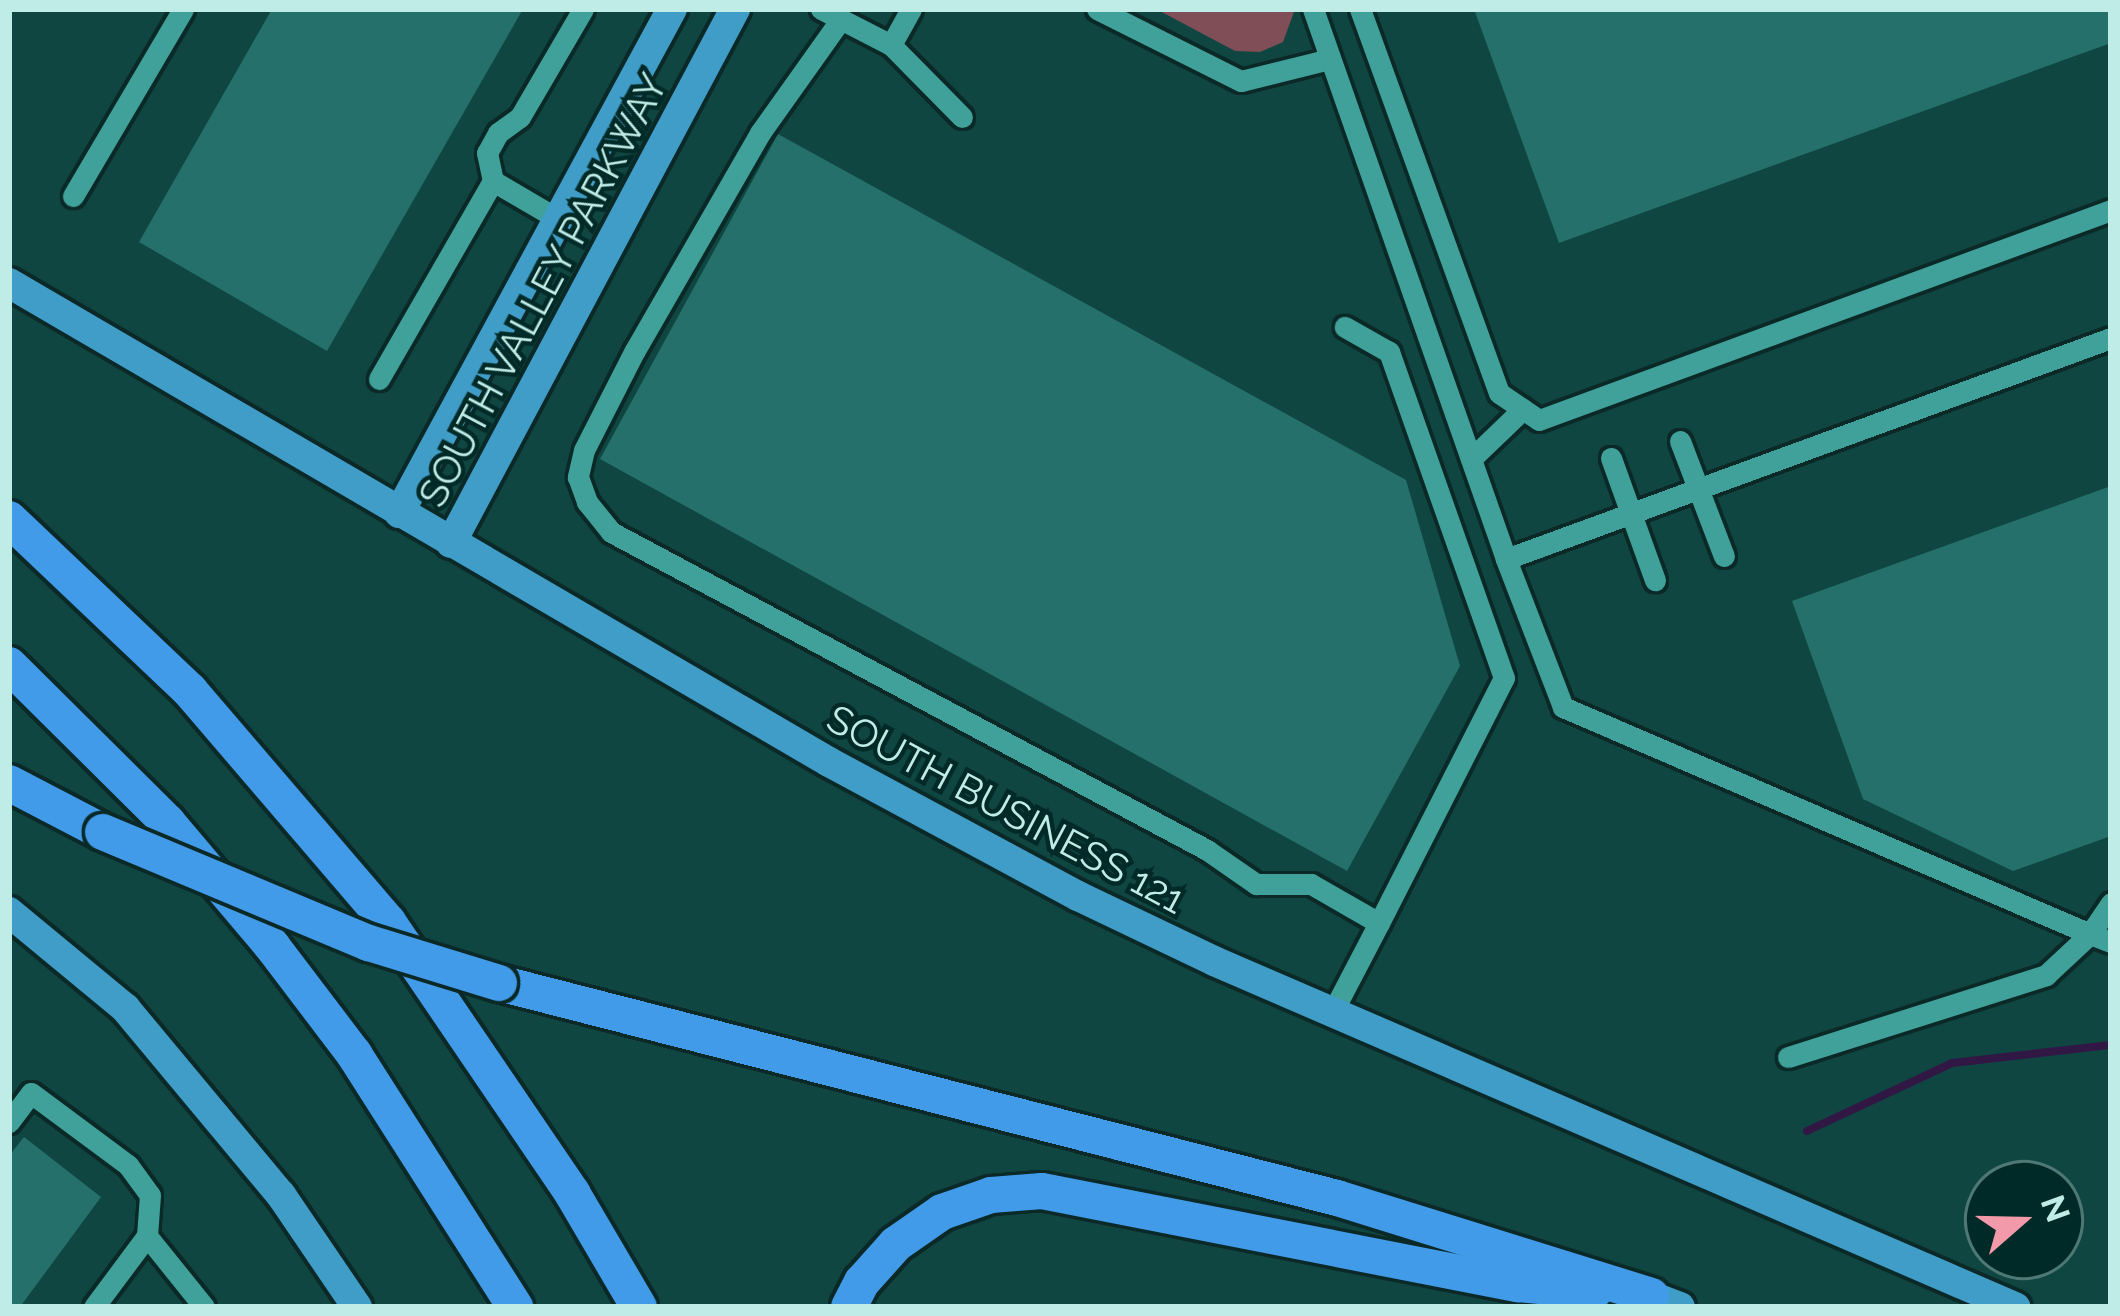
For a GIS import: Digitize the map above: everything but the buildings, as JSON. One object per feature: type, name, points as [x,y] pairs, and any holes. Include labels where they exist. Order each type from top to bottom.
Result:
[{"type":"highway","points":[[9,519],[190,691],[358,885],[572,1192],[639,1307]]},
{"type":"highway","points":[[9,664],[168,824],[272,946],[354,1054],[515,1307]]},
{"type":"highway","points":[[9,783],[104,832],[368,944],[499,983],[1337,1198],[1666,1301]]},
{"type":"highway","points":[[850,1307],[862,1282],[896,1244],[942,1212],[991,1195],[1042,1191],[1518,1284],[1666,1301]]},
{"type":"main road","name":"SOUTH VALLEY PARKWAY","points":[[399,513],[672,9]]},
{"type":"main road","name":"SOUTH VALLEY PARKWAY","points":[[451,544],[735,9]]},
{"type":"main road","name":"SOUTH BUSINESS 121","points":[[9,283],[451,544],[956,833],[1214,961],[2015,1307]]},
{"type":"main road","points":[[9,912],[125,1008],[281,1195],[357,1307]]},
{"type":"street","points":[[73,196],[183,9]]},
{"type":"street","points":[[379,380],[493,181],[487,154],[498,133],[520,116],[584,9]]},
{"type":"street","points":[[891,45],[911,9]]},
{"type":"street","points":[[1097,9],[1241,81],[1330,59]]},
{"type":"street","points":[[1313,9],[1506,559],[1563,707],[2100,938]]},
{"type":"street","points":[[1360,9],[1499,393],[1539,420],[2111,210]]},
{"type":"street","points":[[962,117],[891,45],[831,14],[635,350],[584,450],[578,477],[586,502],[611,532],[1207,850],[1256,884],[1310,884],[1379,923]]},
{"type":"street","points":[[493,181],[558,219]]},
{"type":"street","points":[[1333,1011],[1504,678],[1389,352],[1345,327]]},
{"type":"street","points":[[1506,559],[2111,338]]},
{"type":"street","points":[[1471,458],[1523,409]]},
{"type":"street","points":[[1681,442],[1724,556]]},
{"type":"street","points":[[1611,458],[1655,580]]},
{"type":"street","points":[[1789,1057],[2046,975],[2100,938],[2111,902]]},
{"type":"street","points":[[9,1122],[31,1093],[128,1165],[150,1195],[147,1236],[94,1307]]},
{"type":"street","points":[[147,1236],[204,1307]]},
{"type":"shaded area","points":[[1156,9],[1295,9],[1283,42],[1260,52],[1235,51]]},
{"type":"waterway","points":[[1807,1131],[1952,1063],[2111,1045]]}]
